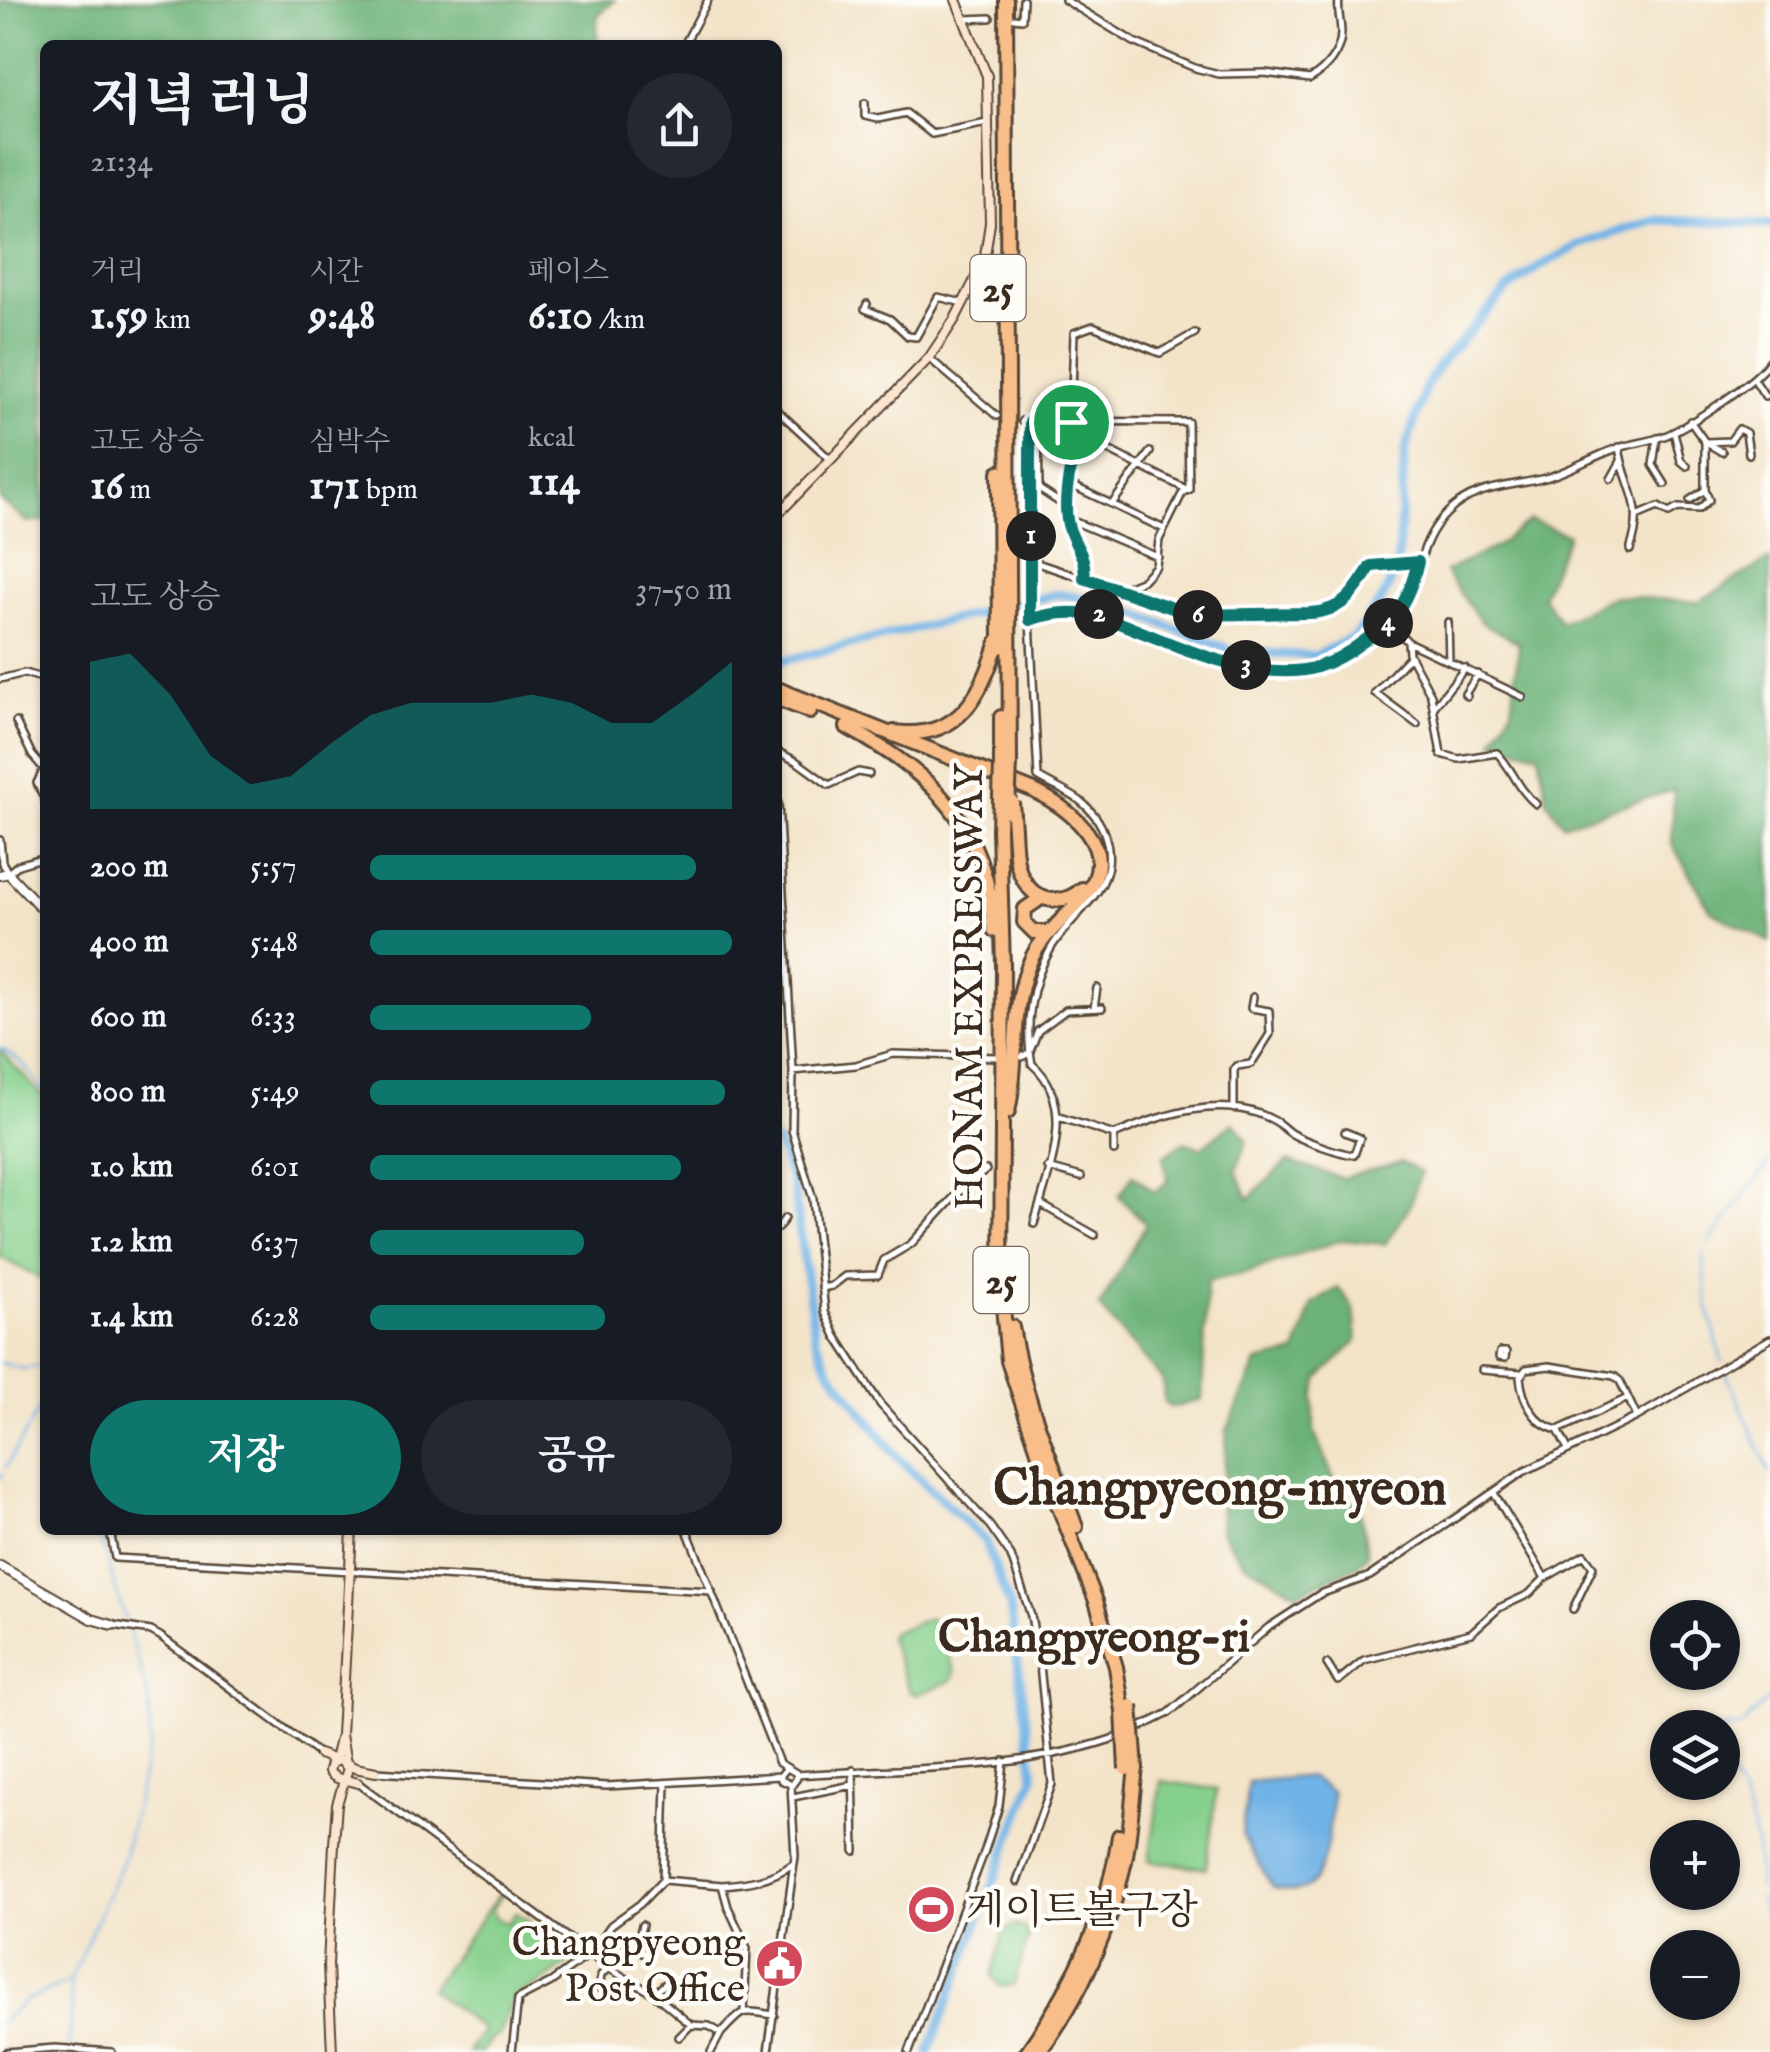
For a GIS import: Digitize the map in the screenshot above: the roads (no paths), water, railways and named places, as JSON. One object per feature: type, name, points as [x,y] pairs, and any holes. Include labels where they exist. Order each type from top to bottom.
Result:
[{"type":"highway","name":"HONAM EXPRESSWAY","points":[[998,0],[1010,1278],[1016,1354],[1122,1660],[1131,1768],[1125,1860],[1107,1923],[1092,1963],[1057,2028],[1038,2052]]},
{"type":"highway","name":"HONAM EXPRESSWAY","points":[[1002,575],[1006,0]]},
{"type":"highway","points":[[842,720],[914,734],[942,726],[968,708],[982,689],[1004,636]]},
{"type":"highway","points":[[782,694],[1056,810],[1084,836],[1090,849],[1090,876],[1074,896],[1064,901],[1041,898],[1022,876],[1007,830]]},
{"type":"highway","points":[[842,720],[1032,790],[1066,808],[1095,846],[1097,875],[1088,892],[1048,932],[1031,960],[1021,991],[1008,1112]]},
{"type":"highway","points":[[842,720],[910,764],[928,780],[961,823],[987,881],[993,916],[995,999],[1002,1031]]},
{"type":"highway","name":"HONAM EXPRESSWAY","points":[[1007,830],[1001,1285],[1008,1361],[1045,1472],[1096,1601],[1127,1708]]},
{"type":"highway","points":[[1041,898],[1025,910],[1024,922],[1034,932],[1048,932]]},
{"type":"highway","name":"HONAM EXPRESSWAY","points":[[1027,2052],[1070,1987],[1097,1924],[1116,1855],[1131,1768]]},
{"type":"main road","points":[[782,510],[929,358],[964,303],[988,251],[987,76],[956,0]]},
{"type":"main road","points":[[332,2052],[328,1966],[338,1774],[335,1760],[341,1735],[352,1535]]},
{"type":"main road","points":[[320,1754],[332,1752],[341,1735]]},
{"type":"main road","points":[[338,1774],[346,1763],[341,1735]]},
{"type":"main road","points":[[341,1735],[350,1758],[376,1772]]},
{"type":"main road","points":[[320,1754],[376,1772]]},
{"type":"main road","points":[[320,1754],[338,1774],[358,1783]]},
{"type":"main road","points":[[338,1774],[376,1772]]},
{"type":"main road","points":[[337,1801],[346,1787],[358,1783]]},
{"type":"street","points":[[687,40],[708,0]]},
{"type":"street","points":[[1014,18],[1022,19],[1023,0]]},
{"type":"street","points":[[1065,0],[1134,42],[1194,68],[1219,74],[1265,73],[1310,78],[1328,67],[1338,47],[1342,35],[1339,0]]},
{"type":"street","points":[[964,19],[990,18]]},
{"type":"street","points":[[865,103],[865,116],[878,119],[906,114],[932,134],[990,122]]},
{"type":"street","points":[[867,304],[865,309],[890,319],[908,336],[916,338],[938,297],[964,303]]},
{"type":"street","points":[[1071,422],[1074,333],[1093,326],[1160,352],[1195,333]]},
{"type":"street","points":[[929,358],[997,416]]},
{"type":"street","points":[[1030,618],[1076,612],[1101,614],[1205,656],[1290,671],[1317,667],[1341,656],[1389,622],[1405,603],[1418,562],[1437,524],[1460,502],[1488,488],[1564,472],[1619,447],[1674,432],[1754,379],[1770,360]]},
{"type":"street","points":[[1754,379],[1765,396]]},
{"type":"street","points":[[782,415],[831,460]]},
{"type":"street","points":[[1034,1224],[1058,1134],[1058,1117],[1050,1084],[1026,1055],[1030,1016],[1050,948],[1097,892],[1106,878],[1110,859],[1108,843],[1097,820],[1080,801],[1038,776],[1026,421],[1188,422],[1189,490]]},
{"type":"street","points":[[1690,421],[1705,442],[1722,452]]},
{"type":"street","points":[[1038,422],[1078,435],[1189,490]]},
{"type":"street","points":[[1038,422],[1039,488],[1062,504],[1084,560],[1084,578]]},
{"type":"street","points":[[1066,518],[1078,435],[1087,422]]},
{"type":"street","points":[[1705,442],[1730,441],[1739,429],[1746,433],[1749,454]]},
{"type":"street","points":[[1674,432],[1681,462],[1687,466]]},
{"type":"street","points":[[1657,438],[1653,465],[1665,484]]},
{"type":"street","points":[[1637,516],[1658,507],[1669,513],[1678,508],[1699,509],[1709,500],[1705,490],[1705,442]]},
{"type":"street","points":[[1619,447],[1634,492],[1637,516],[1630,550]]},
{"type":"street","points":[[1112,504],[1150,452]]},
{"type":"street","points":[[1611,479],[1621,462]]},
{"type":"street","points":[[1069,484],[1164,530]]},
{"type":"street","points":[[1119,590],[1150,574],[1164,530],[1182,492],[1189,490]]},
{"type":"street","points":[[1690,500],[1705,490]]},
{"type":"street","points":[[1066,518],[1158,556]]},
{"type":"street","points":[[1031,561],[1193,615],[1330,612],[1346,601],[1371,566],[1418,562]]},
{"type":"street","points":[[1389,622],[1408,642],[1524,697]]},
{"type":"street","points":[[1448,622],[1449,661]]},
{"type":"street","points":[[1408,642],[1410,656],[1434,707],[1441,754],[1459,759],[1496,753],[1513,770],[1524,794],[1536,804]]},
{"type":"street","points":[[1410,656],[1375,692],[1417,724]]},
{"type":"street","points":[[1434,707],[1465,668]]},
{"type":"street","points":[[0,678],[25,673],[40,678]]},
{"type":"street","points":[[1467,696],[1478,674]]},
{"type":"street","points":[[16,722],[40,764]]},
{"type":"street","points":[[782,754],[830,785],[858,772],[869,774]]},
{"type":"street","points":[[0,840],[4,874],[40,907]]},
{"type":"street","points":[[4,874],[40,858]]},
{"type":"street","points":[[782,874],[793,1071],[792,1130],[812,1199],[830,1324],[880,1404],[910,1433],[1011,1556],[1031,1616],[1052,1776],[1049,1795],[1017,1882]]},
{"type":"street","points":[[1094,1008],[1097,988]]},
{"type":"street","points":[[1234,1108],[1234,1070],[1251,1064],[1272,1027],[1269,1011],[1250,1008],[1253,997]]},
{"type":"street","points":[[1026,1055],[1038,1031],[1066,1010],[1102,1008]]},
{"type":"street","points":[[793,1071],[856,1064],[893,1054],[997,1057]]},
{"type":"street","points":[[1058,1117],[1114,1135],[1180,1111],[1234,1108],[1276,1121],[1295,1136],[1354,1155],[1360,1138],[1346,1132]]},
{"type":"street","points":[[1114,1135],[1114,1152]]},
{"type":"street","points":[[1048,1168],[1081,1178]]},
{"type":"street","points":[[822,1288],[845,1276],[878,1275],[884,1260],[911,1244],[957,1194],[986,1170]]},
{"type":"street","points":[[1040,1204],[1096,1235]]},
{"type":"street","points":[[782,1222],[785,1218]]},
{"type":"street","points":[[689,1535],[786,1769],[797,1775],[1050,1755],[1150,1725],[1270,1627],[1320,1594],[1370,1576],[1523,1472],[1637,1417],[1770,1339]]},
{"type":"street","points":[[1502,1359],[1502,1371]]},
{"type":"street","points":[[1482,1370],[1522,1373],[1548,1366],[1608,1374],[1620,1381],[1637,1417]]},
{"type":"street","points":[[1522,1373],[1526,1404],[1545,1426],[1558,1430],[1628,1398]]},
{"type":"street","points":[[1558,1430],[1568,1449]]},
{"type":"street","points":[[1494,1492],[1544,1578]]},
{"type":"street","points":[[111,1535],[115,1558],[712,1591]]},
{"type":"street","points":[[1327,1664],[1338,1681],[1364,1660],[1471,1633],[1499,1608],[1529,1594],[1544,1578],[1584,1556],[1593,1567],[1573,1609]]},
{"type":"street","points":[[0,1566],[92,1619],[160,1636],[320,1754]]},
{"type":"street","points":[[908,2052],[985,1850],[999,1806],[1006,1760]]},
{"type":"street","points":[[376,1772],[607,1786],[780,1776],[786,1769]]},
{"type":"street","points":[[853,1770],[855,1851]]},
{"type":"street","points":[[780,1776],[784,1784],[790,1785],[797,1775]]},
{"type":"street","points":[[593,1956],[612,1925],[664,1880],[666,1782]]},
{"type":"street","points":[[358,1783],[608,1968],[654,1994],[691,2025],[709,2026],[721,2033]]},
{"type":"street","points":[[768,2052],[794,1864],[790,1785]]},
{"type":"street","points":[[792,1797],[854,1785]]},
{"type":"street","points":[[664,1880],[722,1885],[753,1883],[794,1864]]},
{"type":"street","points":[[722,1885],[747,1948],[744,2011]]},
{"type":"street","points":[[637,1946],[642,1925]]},
{"type":"street","points":[[512,2052],[518,1999],[593,1956],[637,1946]]},
{"type":"street","points":[[637,1946],[648,1958]]},
{"type":"street","points":[[599,1988],[601,1975],[608,1968]]},
{"type":"street","points":[[654,1994],[665,1984],[688,1983]]},
{"type":"street","points":[[711,2052],[736,2014],[774,2014]]},
{"type":"street","points":[[680,2037],[691,2025]]},
{"type":"street","points":[[7,2052],[112,2052]]},
{"type":"water","points":[[1309,1776],[1332,1792],[1322,1865],[1308,1887],[1294,1891],[1273,1888],[1242,1835],[1248,1782]]},
{"type":"waterway","points":[[782,661],[1057,594],[1103,601],[1233,651],[1314,656],[1354,637],[1382,600],[1397,569],[1405,451],[1425,389],[1438,366],[1507,290],[1579,245],[1653,220],[1770,224]]},
{"type":"waterway","points":[[0,1047],[23,1064],[40,1086]]},
{"type":"waterway","points":[[782,1153],[793,1185],[815,1337],[830,1370],[898,1458],[985,1541],[1010,1607],[1034,1776],[929,2052]]},
{"type":"waterway","points":[[1708,1244],[1770,1161]]},
{"type":"waterway","points":[[1703,1251],[1707,1303],[1722,1362]]},
{"type":"waterway","points":[[0,1363],[24,1369],[40,1365]]},
{"type":"waterway","points":[[1725,1371],[1770,1473]]},
{"type":"waterway","points":[[6,1467],[40,1407]]},
{"type":"waterway","points":[[0,1478],[3,1474]]},
{"type":"waterway","points":[[68,2052],[70,1981],[123,1859],[150,1743],[149,1698],[100,1535]]},
{"type":"waterway","points":[[1740,1727],[1770,1697]]},
{"type":"waterway","points":[[1740,1793],[1751,1824],[1759,1889]]},
{"type":"waterway","points":[[1760,1897],[1770,1936]]},
{"type":"waterway","points":[[0,2023],[25,2001],[70,1981]]},
{"type":"place","name":"게이트볼구장","points":[[931,1909]]},
{"type":"place","name":"Changpyeong Post Office","points":[[780,1964]]},
{"type":"district","name":"Changpyeong-myeon","points":[[1220,1486]]},
{"type":"district","name":"Changpyeong-ri","points":[[1094,1635]]}]
